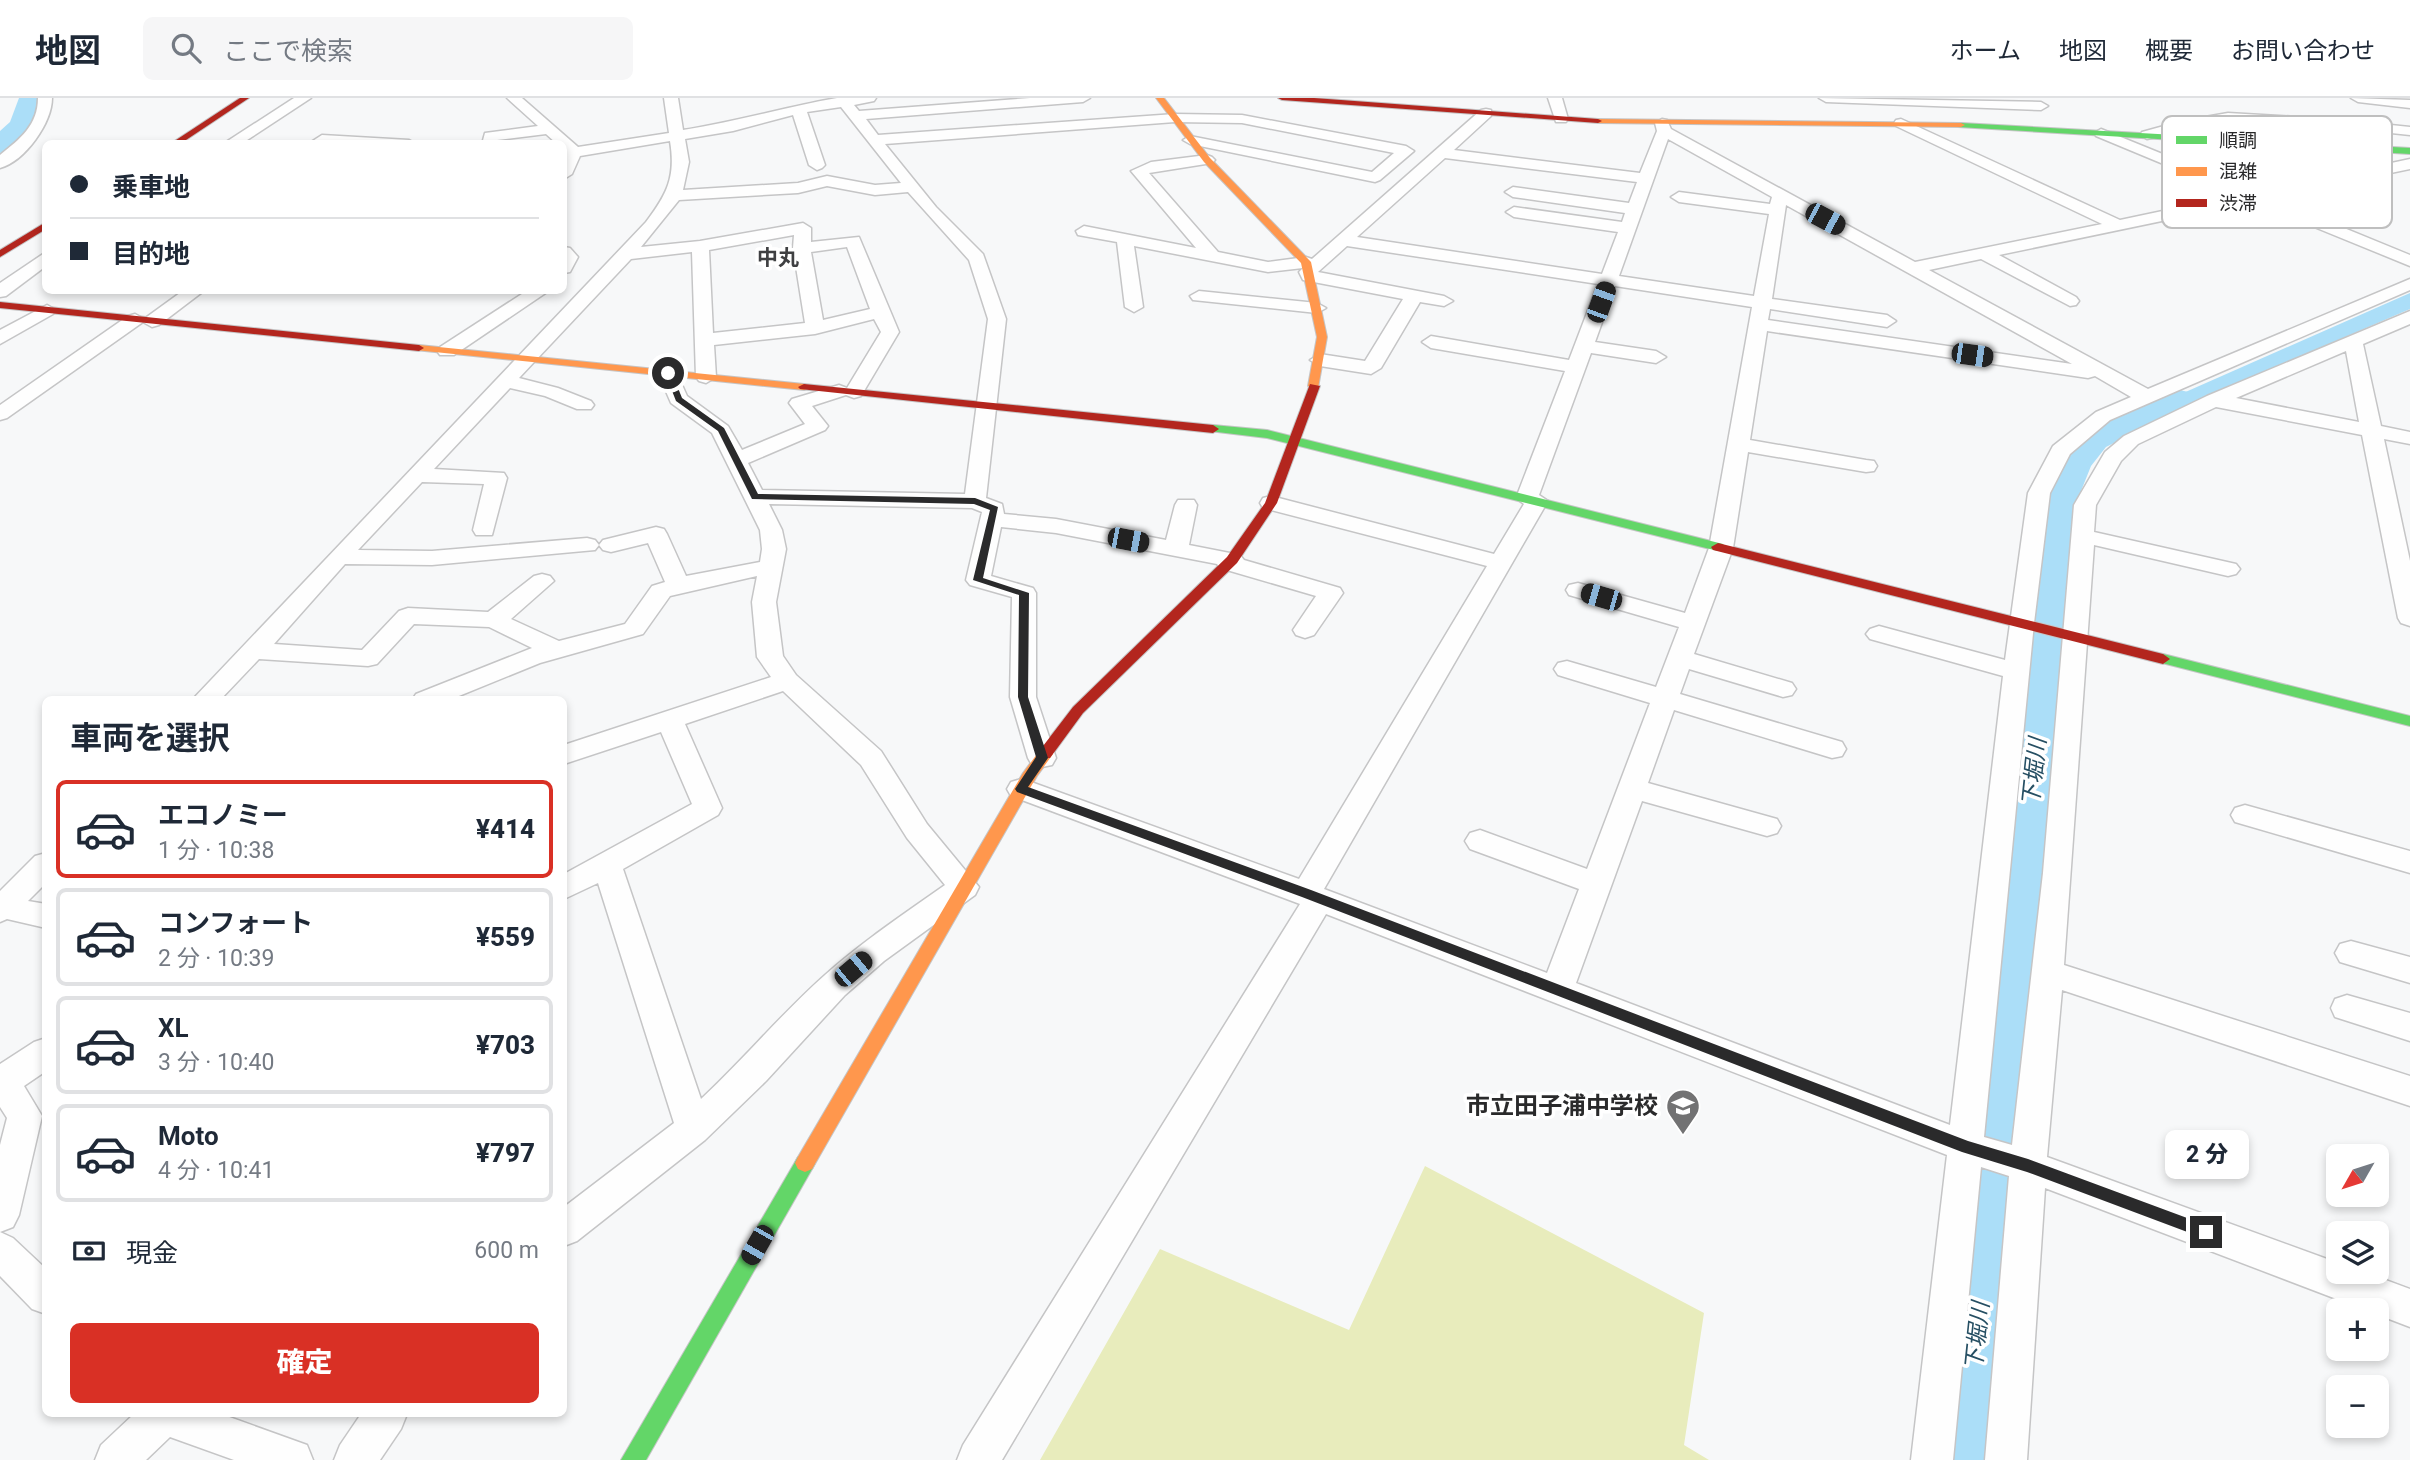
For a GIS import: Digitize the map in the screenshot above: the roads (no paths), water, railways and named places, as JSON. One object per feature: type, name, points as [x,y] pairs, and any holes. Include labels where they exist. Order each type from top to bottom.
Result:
[{"type":"street","points":[[0,163],[40,124],[46,107],[45,98]]},
{"type":"street","points":[[180,140],[245,98]]},
{"type":"street","points":[[236,140],[304,98]]},
{"type":"street","points":[[514,98],[561,140]]},
{"type":"street","points":[[209,696],[296,607],[339,557],[524,359],[626,254],[674,195],[681,162],[671,98]]},
{"type":"street","points":[[573,152],[733,127],[842,100],[869,98]]},
{"type":"street","points":[[855,116],[1012,106],[1083,98]]},
{"type":"street","points":[[633,1460],[1021,789],[1078,710],[1230,561],[1271,503],[1292,440],[1311,397],[1321,360],[1322,337],[1308,270],[1190,140],[1160,98]]},
{"type":"street","points":[[1282,98],[1663,127],[1901,123],[2162,136]]},
{"type":"street","points":[[1555,98],[1560,119]]},
{"type":"street","points":[[1826,98],[2041,106]]},
{"type":"street","points":[[2358,98],[2410,104]]},
{"type":"street","points":[[842,100],[912,187],[977,258],[981,270],[997,319],[975,501]]},
{"type":"street","points":[[2235,101],[2302,116]]},
{"type":"street","points":[[1012,106],[1023,129]]},
{"type":"street","points":[[799,110],[817,165]]},
{"type":"street","points":[[1308,270],[1346,241],[1486,113]]},
{"type":"street","points":[[874,140],[1175,118],[1242,119],[1406,151],[1375,177],[1190,140]]},
{"type":"street","points":[[1901,123],[2118,225]]},
{"type":"street","points":[[978,1460],[1312,896],[1501,563],[1532,499],[1576,367],[1647,179],[1663,127]]},
{"type":"street","points":[[1663,127],[1778,202],[1914,268],[2145,396]]},
{"type":"street","points":[[490,140],[490,136],[550,129]]},
{"type":"street","points":[[2392,129],[2410,131]]},
{"type":"street","points":[[2147,135],[2162,131]]},
{"type":"street","points":[[2101,133],[2162,159]]},
{"type":"street","points":[[320,140],[339,140]]},
{"type":"street","points":[[567,146],[573,152]]},
{"type":"street","points":[[2392,150],[2410,151]]},
{"type":"street","points":[[567,167],[573,152]]},
{"type":"street","points":[[1443,153],[1647,179]]},
{"type":"street","points":[[1208,160],[1139,171],[1212,256]]},
{"type":"street","points":[[2392,168],[2410,164]]},
{"type":"street","points":[[674,195],[798,188],[827,181],[875,190],[912,187]]},
{"type":"street","points":[[1513,192],[1635,209]]},
{"type":"street","points":[[1679,197],[1778,202]]},
{"type":"street","points":[[1557,990],[1721,548],[1778,202]]},
{"type":"street","points":[[1514,212],[1628,228]]},
{"type":"street","points":[[1914,268],[2162,216]]},
{"type":"street","points":[[0,254],[42,228]]},
{"type":"street","points":[[626,254],[700,246],[803,228],[802,248],[815,328]]},
{"type":"street","points":[[2329,228],[2410,261]]},
{"type":"street","points":[[1084,231],[1268,267],[1308,270],[1444,301]]},
{"type":"street","points":[[1125,240],[1134,307]]},
{"type":"street","points":[[736,460],[818,426],[799,403],[846,392],[890,332],[853,241],[802,248]]},
{"type":"street","points":[[1346,241],[1609,280],[1760,314],[2105,374]]},
{"type":"street","points":[[700,246],[706,377]]},
{"type":"street","points":[[1984,254],[2070,301]]},
{"type":"street","points":[[0,292],[42,260]]},
{"type":"street","points":[[1932,1460],[1968,1148],[2022,623],[2039,493],[2049,469],[2061,451],[2103,416],[2410,284]]},
{"type":"street","points":[[0,414],[189,294]]},
{"type":"street","points":[[447,351],[535,294]]},
{"type":"street","points":[[1199,296],[1317,308]]},
{"type":"street","points":[[1321,360],[1371,368],[1414,296]]},
{"type":"street","points":[[0,305],[1267,434],[2410,721]]},
{"type":"street","points":[[0,338],[47,310]]},
{"type":"street","points":[[705,340],[815,328],[880,312]]},
{"type":"street","points":[[1760,314],[1887,321]]},
{"type":"street","points":[[2006,1460],[2026,1165],[2058,873],[2085,505],[2113,457],[2132,440],[2214,400],[2410,317]]},
{"type":"street","points":[[2353,341],[2371,431],[2400,526],[2410,618]]},
{"type":"street","points":[[1430,342],[1576,367]]},
{"type":"street","points":[[1584,346],[1656,357]]},
{"type":"street","points":[[668,373],[678,399],[721,430],[771,530],[774,550],[764,602],[771,657],[787,681],[871,758],[917,831],[964,887]]},
{"type":"street","points":[[504,381],[551,392],[584,405]]},
{"type":"street","points":[[2214,400],[2410,438]]},
{"type":"street","points":[[1738,444],[1866,466]]},
{"type":"street","points":[[416,475],[496,478],[484,530]]},
{"type":"street","points":[[755,497],[975,501],[994,509],[978,580],[1024,593],[1023,697],[1042,758]]},
{"type":"street","points":[[1271,503],[1501,563]]},
{"type":"street","points":[[1176,549],[1186,505]]},
{"type":"street","points":[[992,519],[1056,526],[1176,549],[1230,561],[1331,593],[1305,630]]},
{"type":"street","points":[[611,545],[656,534],[678,585]]},
{"type":"street","points":[[2083,536],[2228,569]]},
{"type":"street","points":[[339,557],[432,558],[586,545]]},
{"type":"street","points":[[435,696],[531,657],[634,629],[661,591],[678,585],[769,567]]},
{"type":"street","points":[[494,620],[542,581]]},
{"type":"street","points":[[1578,590],[1693,623]]},
{"type":"street","points":[[253,651],[368,658],[408,616],[494,620],[556,650]]},
{"type":"street","points":[[1879,634],[2017,671]]},
{"type":"street","points":[[1680,658],[1783,689]]},
{"type":"street","points":[[1567,669],[1832,749]]},
{"type":"street","points":[[567,754],[787,681]]},
{"type":"street","points":[[567,886],[708,808],[670,721]]},
{"type":"street","points":[[1632,788],[1767,826]]},
{"type":"street","points":[[1021,789],[1312,896],[1968,1148],[2026,1165],[2410,1308]]},
{"type":"street","points":[[2245,815],[2410,862]]},
{"type":"street","points":[[1480,841],[1597,884]]},
{"type":"street","points":[[607,864],[693,1129]]},
{"type":"street","points":[[1,909],[42,868]]},
{"type":"street","points":[[567,1227],[693,1129],[754,1071],[834,986],[873,952],[964,887]]},
{"type":"street","points":[[1,909],[42,915]]},
{"type":"street","points":[[2351,953],[2410,970]]},
{"type":"street","points":[[2046,972],[2410,1091]]},
{"type":"street","points":[[2347,1008],[2410,1027]]},
{"type":"street","points":[[0,1214],[25,1116],[2,1079],[42,1054]]},
{"type":"street","points":[[0,1250],[42,1292]]},
{"type":"street","points":[[116,1460],[160,1417]]},
{"type":"street","points":[[171,1417],[292,1460]]},
{"type":"street","points":[[355,1460],[384,1417]]},
{"type":"water","points":[[2410,293],[2410,309],[2129,430],[2113,424]]},
{"type":"waterway","points":[[0,145],[21,125],[31,98]]},
{"type":"waterway","name":"下堀川","points":[[1965,1460],[2062,491],[2073,465],[2093,439],[2176,399]]},
{"type":"place","name":"市立田子浦中学校","points":[[1683,1136]]},
{"type":"district","name":"中丸","points":[[778,258]]}]
